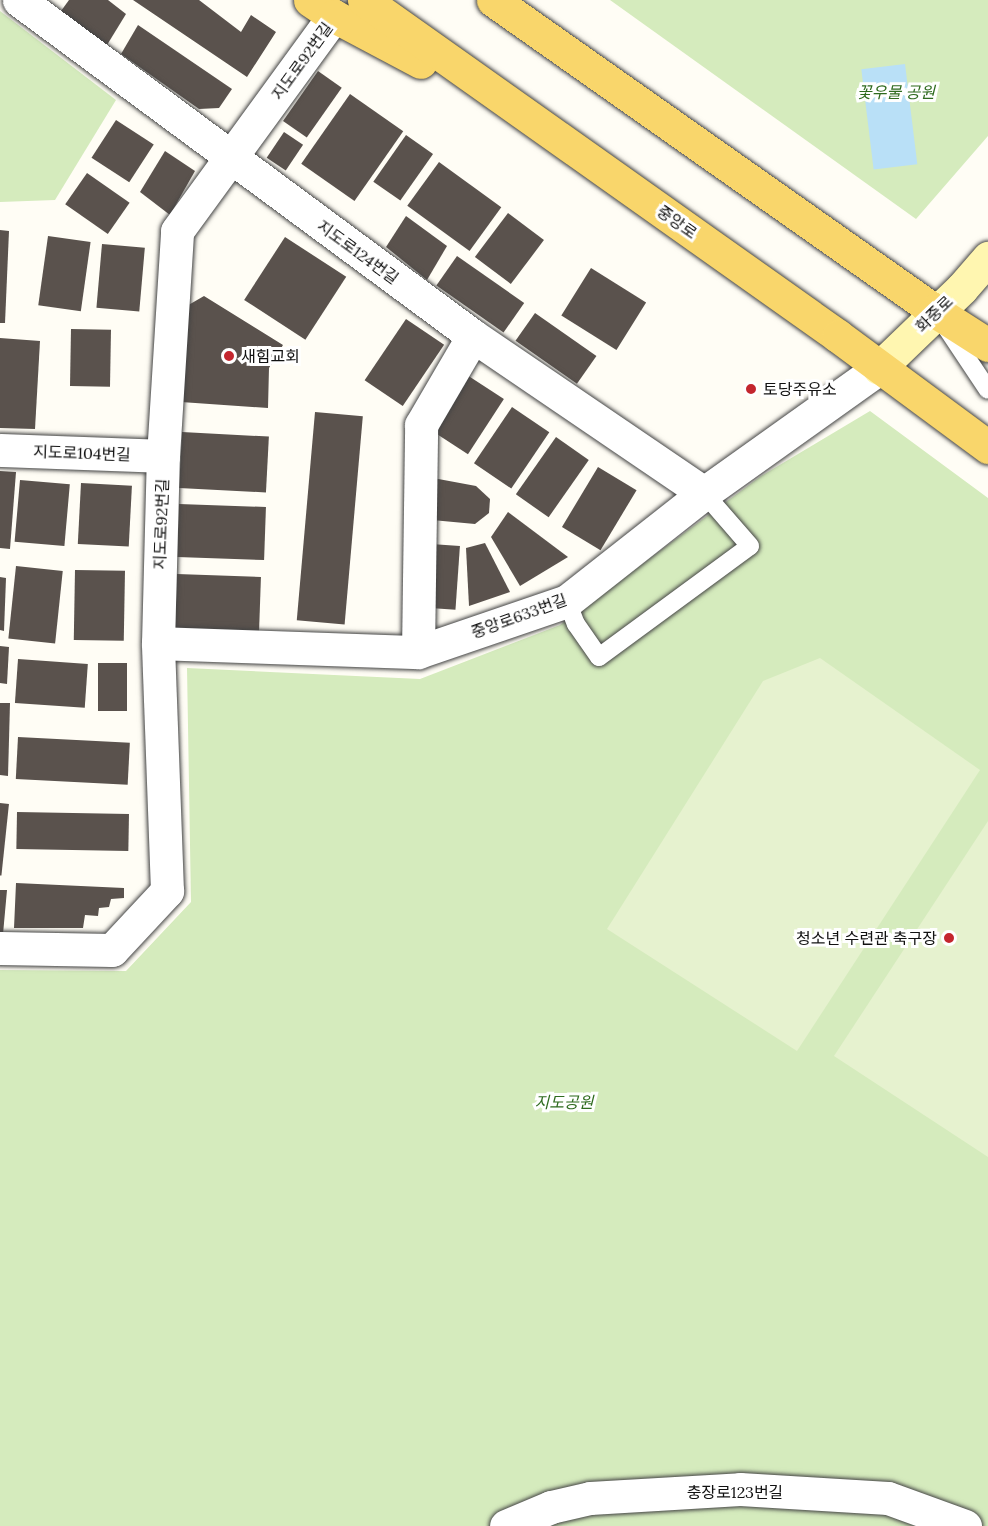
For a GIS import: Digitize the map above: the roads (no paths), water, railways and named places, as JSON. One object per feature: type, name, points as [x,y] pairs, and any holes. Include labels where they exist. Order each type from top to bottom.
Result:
[{"type":"main road","name":"중앙로","points":[[364,0],[829,329],[988,447]]},
{"type":"main road","points":[[493,0],[649,107],[935,312],[988,345]]},
{"type":"main road","points":[[517,0],[649,107]]},
{"type":"main road","points":[[322,8],[541,125]]},
{"type":"main road","name":"화중로","points":[[879,368],[962,288],[988,258]]},
{"type":"street","name":"지도로124번길","points":[[19,0],[473,336],[704,493]]},
{"type":"street","name":"지도로92번길","points":[[0,948],[112,950],[166,891],[158,643],[163,456],[177,231],[231,159],[322,8]]},
{"type":"street","points":[[418,652],[421,425],[473,336]]},
{"type":"street","name":"중앙로633번길","points":[[158,643],[418,652],[567,602],[704,493],[879,368]]},
{"type":"street","name":"지도로104번길","points":[[0,450],[163,456]]},
{"type":"street","name":"충장로123번길","points":[[506,1526],[551,1506],[590,1498],[740,1489],[888,1498],[965,1526]]},
{"type":"lane","points":[[935,312],[988,390]]},
{"type":"lane","points":[[567,602],[576,624],[599,657],[750,546],[704,493]]},
{"type":"water","points":[[905,64],[917,164],[874,170],[861,69]]},
{"type":"place","name":"새힘교회","points":[[229,356]]},
{"type":"place","name":"토당주유소","points":[[751,389]]},
{"type":"place","name":"청소년 수련관 축구장","points":[[949,938]]},
{"type":"park label","name":"꽃우물 공원","points":[[896,92]]},
{"type":"park label","name":"지도공원","points":[[564,1102]]}]
